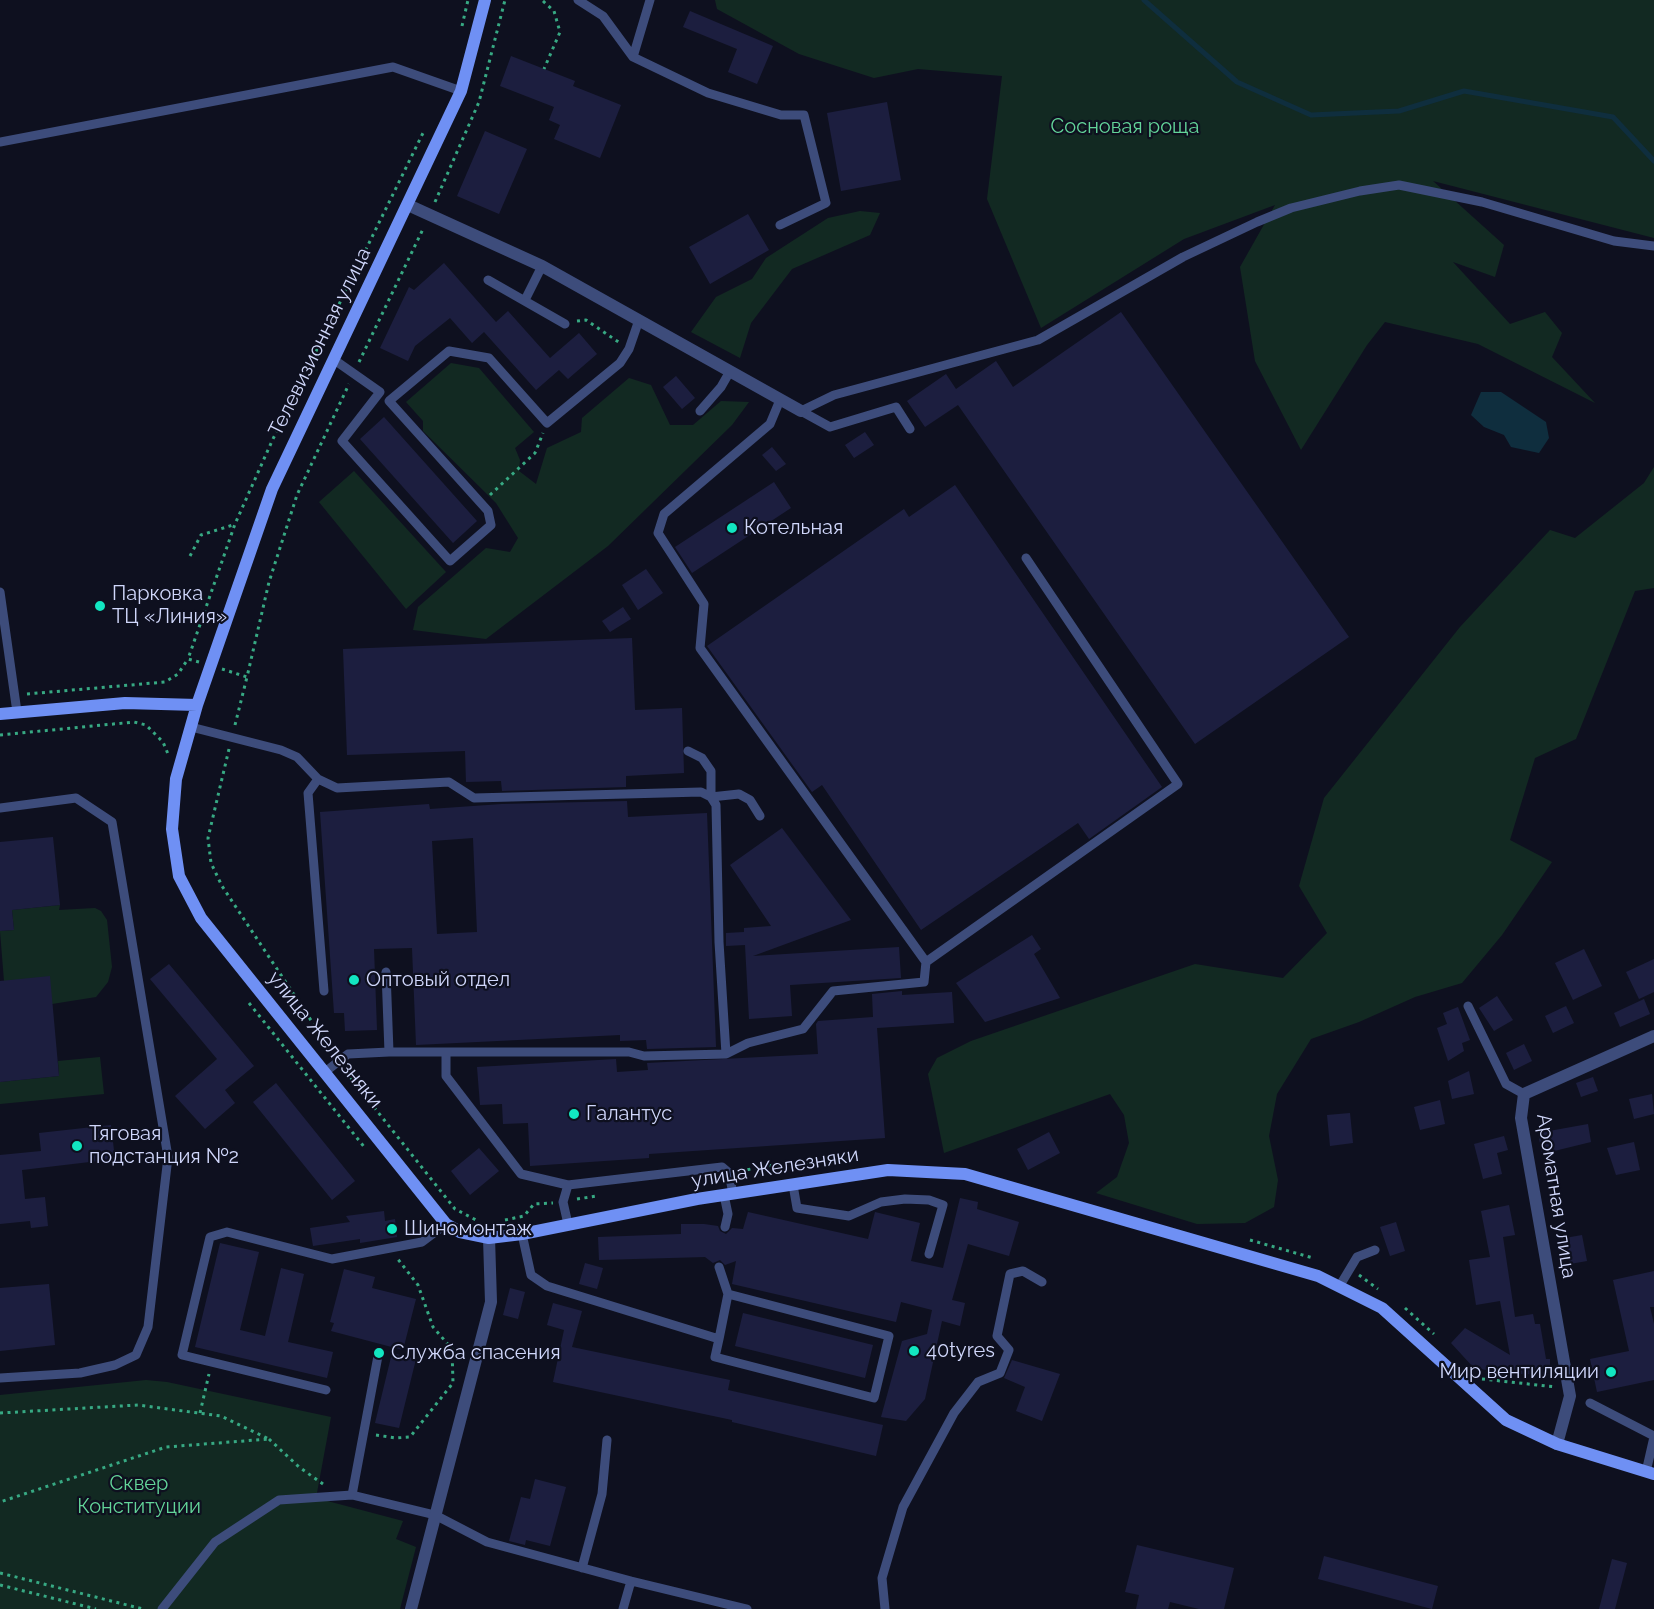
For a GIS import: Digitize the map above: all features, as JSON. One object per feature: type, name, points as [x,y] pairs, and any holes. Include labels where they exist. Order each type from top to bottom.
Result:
[{"type":"street","name":"Телевизионная улица","points":[[197,705],[272,489],[461,92],[484,0]]},
{"type":"street","points":[[408,205],[429,217],[542,266],[729,373],[801,411]]},
{"type":"street","points":[[0,714],[125,703],[197,705]]},
{"type":"street","name":"улица Железняки","points":[[197,705],[176,789],[172,829],[178,876],[201,918],[446,1224],[460,1232],[489,1238],[522,1234],[728,1195],[888,1170],[965,1174],[1318,1276],[1382,1308],[1506,1420],[1557,1444],[1650,1473]]},
{"type":"street","name":"Ароматная улица","points":[[1557,1444],[1570,1396],[1521,1118],[1524,1094],[1654,1036]]},
{"type":"street","points":[[411,1609],[491,1302],[489,1238]]},
{"type":"lane","points":[[578,0],[603,16],[633,57],[708,93],[781,115],[804,115],[826,203],[780,225]]},
{"type":"lane","points":[[633,57],[650,0]]},
{"type":"lane","points":[[0,142],[393,67],[461,92]]},
{"type":"lane","points":[[801,411],[834,395],[1038,340],[1183,257],[1257,222],[1291,208],[1360,191],[1399,185],[1482,202],[1614,241],[1654,246]]},
{"type":"lane","points":[[525,300],[542,266]]},
{"type":"lane","points":[[488,280],[565,324]]},
{"type":"lane","points":[[389,401],[449,351],[489,358],[546,423],[620,363],[629,349],[639,320]]},
{"type":"lane","points":[[333,359],[380,392],[488,511],[491,525],[450,561],[342,441],[380,392]]},
{"type":"lane","points":[[700,411],[721,387],[729,373]]},
{"type":"lane","points":[[325,1071],[348,1054],[389,1052],[629,1052],[644,1056],[726,1054],[748,1043],[803,1029],[833,991],[924,982],[926,962],[700,648],[704,604],[658,533],[664,514],[771,424],[780,400]]},
{"type":"lane","points":[[801,411],[830,427],[896,407],[910,429]]},
{"type":"lane","points":[[926,962],[1178,784],[1026,558]]},
{"type":"lane","points":[[0,592],[17,712]]},
{"type":"lane","points":[[191,727],[232,736],[297,757],[318,779],[337,789],[449,782],[474,798],[701,792],[711,797],[716,805],[719,942],[726,1054]]},
{"type":"lane","points":[[688,751],[702,758],[711,771],[711,797]]},
{"type":"lane","points":[[318,779],[308,793],[324,991]]},
{"type":"lane","points":[[711,797],[739,794],[750,800],[760,816]]},
{"type":"lane","points":[[0,808],[76,798],[112,822],[168,1157],[148,1327],[136,1355],[115,1365],[80,1373],[0,1378]]},
{"type":"lane","points":[[386,972],[389,1052]]},
{"type":"lane","points":[[1468,1006],[1506,1084],[1524,1094]]},
{"type":"lane","points":[[446,1052],[446,1076],[521,1174],[568,1185],[722,1167],[729,1173],[728,1214],[725,1227]]},
{"type":"lane","points":[[568,1185],[563,1202],[568,1224]]},
{"type":"lane","points":[[793,1185],[797,1208],[849,1216],[881,1202],[905,1199],[929,1200],[943,1205],[929,1254]]},
{"type":"lane","points":[[326,1390],[182,1356],[210,1237],[227,1232],[332,1259],[422,1242],[446,1224]]},
{"type":"lane","points":[[522,1234],[531,1275],[547,1286],[719,1339]]},
{"type":"lane","points":[[1339,1287],[1358,1257],[1375,1250]]},
{"type":"lane","points":[[719,1268],[728,1294],[715,1357],[874,1398],[889,1336],[728,1294]]},
{"type":"lane","points":[[885,1609],[882,1578],[903,1507],[954,1413],[978,1382],[1000,1373],[1009,1350],[997,1336],[1010,1274],[1023,1270],[1042,1281]]},
{"type":"lane","points":[[352,1495],[378,1356]]},
{"type":"lane","points":[[1590,1403],[1654,1436],[1650,1473]]},
{"type":"lane","points":[[582,1568],[602,1494],[608,1440]]},
{"type":"lane","points":[[162,1609],[215,1542],[279,1500],[352,1495],[435,1515],[487,1542],[631,1581],[747,1609]]},
{"type":"lane","points":[[623,1609],[631,1581]]},
{"type":"path","points":[[460,33],[468,0]]},
{"type":"path","points":[[487,1222],[478,1221],[455,1209],[338,1062],[222,886],[211,863],[208,838],[217,791],[247,678],[269,582],[297,495],[429,217],[479,102],[505,0]]},
{"type":"path","points":[[543,1],[554,11],[560,23],[560,32],[544,69]]},
{"type":"path","points":[[15,695],[165,682],[178,674],[188,659],[235,524],[272,441],[427,126]]},
{"type":"path","points":[[565,324],[586,320],[629,349]]},
{"type":"path","points":[[481,503],[535,453],[546,423]]},
{"type":"path","points":[[190,556],[201,535],[227,529],[235,524]]},
{"type":"path","points":[[188,659],[247,678]]},
{"type":"path","points":[[0,735],[134,722],[146,725],[164,742],[170,760]]},
{"type":"path","points":[[729,1173],[779,1164],[854,1160]]},
{"type":"path","points":[[495,1221],[524,1216],[534,1204],[563,1202],[607,1194]]},
{"type":"path","points":[[1242,1238],[1317,1260]]},
{"type":"path","points":[[364,1434],[396,1438],[411,1437],[453,1383],[452,1349],[433,1327],[418,1286],[391,1249]]},
{"type":"path","points":[[1349,1271],[1385,1294]]},
{"type":"path","points":[[1403,1306],[1435,1335]]},
{"type":"path","points":[[200,1413],[212,1362]]},
{"type":"path","points":[[1475,1372],[1483,1380],[1552,1385],[1570,1396]]},
{"type":"path","points":[[0,1413],[138,1405],[221,1416],[269,1439],[299,1467],[314,1476],[336,1496]]},
{"type":"path","points":[[0,1502],[166,1447],[269,1439]]},
{"type":"path","points":[[0,1573],[143,1609]]},
{"type":"path","points":[[0,1585],[96,1609]]},
{"type":"green space","name":"Сосновая роща","points":[[715,0],[1654,0],[1654,238],[1433,181],[1504,245],[1495,277],[1453,262],[1510,324],[1545,312],[1562,333],[1552,357],[1595,403],[1478,344],[1385,322],[1367,345],[1301,450],[1255,361],[1240,267],[1275,205],[1184,239],[1041,328],[987,199],[1002,76],[918,69],[874,78],[799,54],[717,9]]},
{"type":"green space","points":[[860,211],[880,213],[870,235],[792,269],[751,323],[740,358],[691,332],[716,297],[752,279],[766,258],[828,218]]},
{"type":"green space","points":[[451,363],[479,368],[534,432],[515,448],[520,460],[519,471],[536,484],[547,448],[581,432],[582,418],[629,378],[651,385],[670,425],[693,425],[721,401],[749,402],[732,425],[608,546],[486,639],[413,630],[418,607],[486,548],[510,552],[518,538],[496,503],[423,431],[423,421],[406,402]]},
{"type":"green space","points":[[1654,467],[1654,588],[1635,591],[1576,739],[1535,758],[1510,840],[1552,862],[1502,935],[1462,983],[1415,997],[1359,1022],[1311,1039],[1277,1094],[1269,1136],[1278,1180],[1274,1207],[1245,1223],[1197,1224],[1096,1193],[1117,1177],[1129,1143],[1124,1115],[1110,1094],[944,1153],[928,1074],[937,1058],[971,1041],[1195,964],[1283,978],[1327,933],[1299,886],[1324,798],[1460,627],[1550,530],[1575,538],[1644,483]]},
{"type":"green space","points":[[354,471],[446,572],[406,609],[319,502]]},
{"type":"green space","points":[[60,905],[59,910],[95,908],[101,911],[107,920],[112,967],[108,982],[96,997],[52,1004],[4,981],[0,931],[14,930],[12,910]]},
{"type":"green space","points":[[100,1057],[104,1094],[0,1104],[0,1082],[59,1076],[58,1061]]},
{"type":"green space","name":"Сквер Конституции","points":[[146,1380],[167,1382],[331,1417],[316,1498],[403,1521],[396,1539],[416,1547],[400,1609],[0,1609],[0,1395]]},
{"type":"water","points":[[1481,392],[1501,392],[1546,422],[1549,438],[1539,453],[1511,447],[1504,435],[1484,427],[1471,415]]},
{"type":"building","points":[[690,11],[773,46],[757,84],[728,72],[737,49],[683,27]]},
{"type":"building","points":[[511,56],[575,81],[573,86],[621,105],[600,158],[554,139],[560,125],[549,120],[554,107],[500,86]]},
{"type":"building","points":[[887,102],[901,180],[841,191],[827,113]]},
{"type":"building","points":[[485,131],[527,149],[499,214],[457,196]]},
{"type":"building","points":[[748,214],[769,250],[710,284],[689,247]]},
{"type":"building","points":[[444,263],[496,322],[508,311],[550,358],[579,333],[597,354],[568,379],[559,370],[536,390],[484,332],[472,343],[450,318],[415,346],[408,361],[380,348],[409,287],[414,290]]},
{"type":"building","points":[[1121,312],[1349,637],[1195,744],[958,405],[925,427],[907,401],[946,374],[956,389],[996,361],[1013,387]]},
{"type":"building","points":[[676,376],[695,398],[682,409],[663,387]]},
{"type":"building","points":[[384,417],[477,521],[453,543],[360,439]]},
{"type":"building","points":[[865,432],[874,445],[854,458],[845,445]]},
{"type":"building","points":[[772,447],[786,464],[776,471],[762,455]]},
{"type":"building","name":"Котельная","points":[[774,482],[791,508],[692,573],[675,547]]},
{"type":"building","points":[[955,485],[1162,787],[1089,839],[1078,823],[921,930],[822,785],[812,792],[707,646],[904,509],[909,517]]},
{"type":"building","points":[[646,569],[663,593],[638,610],[622,585]]},
{"type":"building","points":[[623,607],[631,619],[610,632],[602,621]]},
{"type":"building","points":[[632,638],[635,710],[682,708],[684,773],[626,776],[626,787],[502,791],[501,781],[466,782],[465,751],[347,755],[343,649]]},
{"type":"building","points":[[627,801],[628,817],[707,813],[716,1047],[647,1049],[646,1040],[620,1041],[620,1035],[416,1045],[412,948],[374,949],[377,1030],[345,1031],[344,1013],[334,1013],[320,812],[429,804],[430,809],[502,804]],"holes":[[[473,838],[477,932],[437,934],[432,841]]]},
{"type":"building","points":[[782,828],[851,920],[753,956],[899,947],[901,978],[790,985],[792,1016],[749,1019],[745,945],[726,946],[726,933],[744,932],[744,928],[771,926],[730,865]]},
{"type":"building","points":[[53,837],[60,905],[12,910],[14,930],[0,931],[0,842]]},
{"type":"building","points":[[1032,935],[1041,949],[1034,954],[1060,998],[985,1022],[956,983]]},
{"type":"building","points":[[1584,949],[1602,986],[1573,1000],[1555,963]]},
{"type":"building","points":[[1654,959],[1654,992],[1639,999],[1626,972]]},
{"type":"building","points":[[169,964],[254,1066],[225,1090],[235,1103],[205,1129],[175,1096],[217,1059],[150,979]]},
{"type":"building","points":[[50,976],[59,1076],[0,1082],[0,981]]},
{"type":"building","points":[[902,991],[902,995],[952,992],[954,1023],[877,1028],[885,1138],[649,1154],[649,1158],[530,1166],[528,1123],[503,1124],[502,1104],[480,1105],[477,1067],[616,1059],[617,1072],[648,1070],[647,1063],[818,1054],[816,1024],[818,1021],[873,1017],[872,994]]},
{"type":"building","points":[[1497,996],[1513,1020],[1494,1031],[1479,1008]]},
{"type":"building","points":[[1644,999],[1650,1014],[1620,1027],[1614,1013]]},
{"type":"building","points":[[1566,1006],[1574,1023],[1553,1033],[1545,1016]]},
{"type":"building","points":[[1458,1007],[1470,1040],[1462,1043],[1464,1051],[1448,1061],[1437,1028],[1447,1024],[1443,1013]]},
{"type":"building","points":[[1524,1044],[1532,1061],[1514,1070],[1506,1053]]},
{"type":"building","points":[[1469,1071],[1474,1094],[1452,1099],[1448,1081]]},
{"type":"building","points":[[1593,1077],[1598,1091],[1581,1097],[1576,1083]]},
{"type":"building","points":[[276,1083],[355,1181],[332,1200],[253,1102]]},
{"type":"building","points":[[1652,1094],[1654,1114],[1634,1119],[1629,1099]]},
{"type":"building","points":[[1440,1100],[1445,1124],[1420,1130],[1414,1107]]},
{"type":"building","points":[[1350,1113],[1353,1143],[1330,1146],[1327,1115]]},
{"type":"building","points":[[1588,1124],[1591,1142],[1542,1154],[1538,1133]]},
{"type":"building","points":[[111,1125],[115,1159],[22,1170],[25,1199],[45,1197],[48,1226],[31,1228],[30,1221],[0,1224],[0,1155],[41,1151],[39,1133]]},
{"type":"building","points":[[1049,1132],[1060,1153],[1028,1170],[1017,1149]]},
{"type":"building","points":[[1504,1136],[1508,1150],[1497,1153],[1502,1174],[1483,1179],[1474,1144]]},
{"type":"building","points":[[1634,1142],[1640,1170],[1616,1175],[1607,1148]]},
{"type":"building","points":[[479,1148],[499,1171],[470,1195],[451,1171]]},
{"type":"building","points":[[960,1198],[978,1202],[977,1209],[1019,1222],[1009,1256],[968,1244],[952,1300],[965,1303],[960,1326],[942,1321],[925,1399],[906,1421],[881,1417],[902,1341],[927,1334],[932,1310],[901,1302],[896,1322],[732,1284],[736,1261],[725,1265],[720,1260],[713,1263],[705,1257],[599,1260],[598,1237],[681,1234],[681,1224],[718,1226],[720,1231],[726,1234],[732,1228],[743,1229],[748,1212],[868,1239],[875,1212],[920,1223],[911,1261],[943,1268]]},
{"type":"building","points":[[1509,1205],[1515,1235],[1503,1237],[1515,1317],[1533,1314],[1535,1324],[1540,1324],[1546,1359],[1550,1359],[1550,1375],[1498,1373],[1473,1367],[1451,1343],[1465,1328],[1510,1355],[1500,1301],[1476,1305],[1469,1260],[1490,1257],[1481,1211]]},
{"type":"building","points":[[384,1211],[385,1221],[395,1219],[397,1237],[360,1243],[360,1239],[313,1246],[310,1228],[350,1222],[346,1216]]},
{"type":"building","points":[[1396,1222],[1405,1251],[1390,1256],[1380,1227]]},
{"type":"building","points":[[1582,1235],[1587,1261],[1570,1264],[1565,1238]]},
{"type":"building","points":[[220,1243],[259,1252],[240,1330],[265,1336],[281,1268],[304,1274],[288,1342],[333,1352],[327,1378],[195,1347]]},
{"type":"building","points":[[585,1263],[603,1268],[597,1289],[579,1284]]},
{"type":"building","points":[[344,1269],[375,1277],[372,1288],[416,1299],[403,1350],[331,1331],[334,1323],[330,1322]]},
{"type":"building","points":[[1654,1271],[1654,1307],[1650,1307],[1654,1324],[1654,1380],[1597,1392],[1590,1359],[1629,1351],[1613,1280]]},
{"type":"building","points":[[49,1284],[55,1345],[0,1351],[0,1288]]},
{"type":"building","points":[[510,1288],[525,1292],[518,1319],[503,1315]]},
{"type":"building","points":[[553,1303],[582,1311],[572,1347],[730,1380],[728,1390],[883,1425],[876,1456],[732,1422],[732,1420],[553,1382],[564,1330],[547,1325]]},
{"type":"building","points":[[743,1313],[873,1345],[865,1378],[735,1346]]},
{"type":"building","points":[[392,1353],[416,1359],[399,1428],[375,1423]]},
{"type":"building","points":[[1012,1360],[1060,1374],[1042,1421],[1016,1411],[1025,1387],[1004,1378]]},
{"type":"building","points":[[535,1479],[566,1487],[550,1546],[526,1540],[525,1545],[509,1541],[521,1497],[530,1499]]},
{"type":"building","points":[[1137,1545],[1234,1568],[1224,1609],[1199,1609],[1170,1602],[1168,1609],[1136,1609],[1139,1595],[1125,1592]]},
{"type":"building","points":[[1324,1556],[1438,1586],[1432,1609],[1318,1579]]},
{"type":"building","points":[[1612,1559],[1627,1563],[1615,1609],[1599,1609]]},
{"type":"waterway","points":[[1144,0],[1237,82],[1311,115],[1399,111],[1464,91],[1613,117],[1654,161]]},
{"type":"place","name":"Котельная","points":[[732,528]]},
{"type":"place","name":"Парковка ТЦ «Линия»","points":[[100,606]]},
{"type":"place","name":"Оптовый отдел","points":[[354,980]]},
{"type":"place","name":"Галантус","points":[[574,1114]]},
{"type":"place","name":"Тяговая подстанция №2","points":[[77,1146]]},
{"type":"place","name":"Шиномонтаж","points":[[392,1229]]},
{"type":"place","name":"40tyres","points":[[914,1351]]},
{"type":"place","name":"Служба спасения","points":[[379,1353]]},
{"type":"place","name":"Мир вентиляции","points":[[1611,1372]]}]
